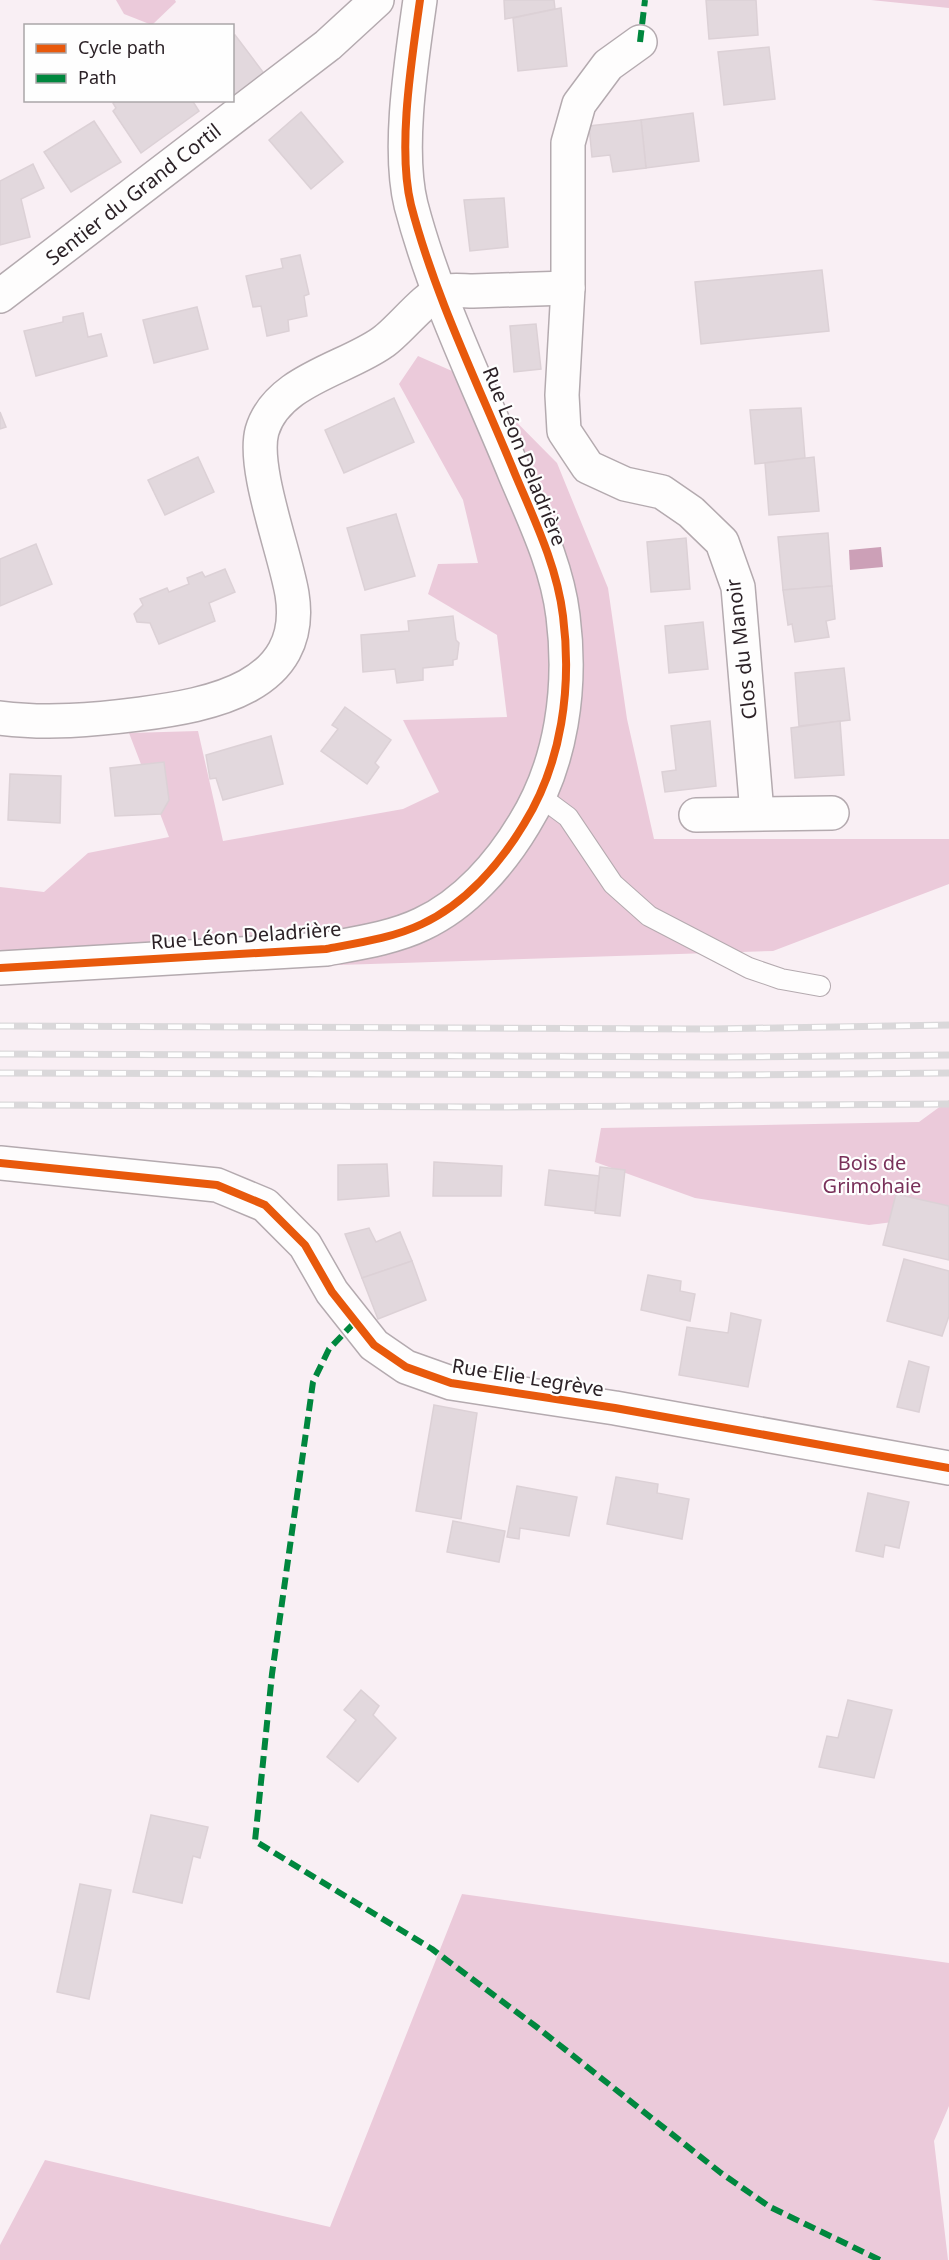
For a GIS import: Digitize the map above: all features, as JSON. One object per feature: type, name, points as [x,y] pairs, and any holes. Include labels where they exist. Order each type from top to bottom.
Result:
[{"type":"street","name":"Sentier du Grand Cortil","points":[[0,296],[328,45],[377,0]]},
{"type":"street","name":"Rue Léon Deladrière","points":[[0,968],[326,949],[375,939],[423,924],[468,894],[509,849],[541,797],[558,744],[566,675],[563,614],[546,548],[440,292],[411,202],[407,162],[408,93],[420,0]]},
{"type":"street","name":"Clos du Manoir","points":[[640,42],[608,65],[579,104],[568,143],[568,288],[562,395],[564,431],[588,467],[625,484],[662,492],[691,512],[723,542],[738,587],[757,813]]},
{"type":"street","points":[[0,718],[67,722],[177,709],[239,692],[266,674],[279,659],[289,642],[293,619],[290,583],[260,462],[260,443],[265,424],[285,396],[377,347],[440,292],[568,288]]},
{"type":"street","points":[[696,815],[832,813]]},
{"type":"street","name":"Rue Elie Legrève","points":[[0,1163],[217,1185],[265,1205],[305,1245],[332,1292],[374,1345],[406,1367],[451,1383],[615,1408],[949,1468]]},
{"type":"lane","points":[[541,797],[568,817],[613,884],[649,916],[749,968],[781,980],[820,986]]},
{"type":"green space","points":[[116,0],[175,0],[176,2],[153,24],[124,14]]},
{"type":"green space","points":[[871,0],[949,0],[949,8]]},
{"type":"green space","points":[[418,356],[477,382],[557,463],[608,588],[627,719],[654,839],[949,839],[949,884],[773,951],[0,976],[0,887],[44,892],[88,853],[169,837],[129,733],[198,731],[223,841],[403,809],[439,792],[403,720],[507,717],[497,635],[428,594],[438,564],[478,563],[463,500],[399,384]]},
{"type":"green space","name":"Bois de Grimohaie","points":[[949,1100],[949,1215],[869,1225],[695,1198],[595,1162],[601,1128],[919,1122]]},
{"type":"green space","points":[[462,1894],[949,1963],[949,2106],[934,2141],[948,2260],[0,2260],[0,2245],[45,2160],[330,2227]]},
{"type":"shaded area","points":[[881,547],[883,567],[850,570],[849,550]]},
{"type":"building","points":[[504,0],[554,0],[555,9],[505,19]]},
{"type":"building","points":[[706,0],[756,0],[758,35],[709,39]]},
{"type":"building","points":[[561,8],[567,66],[518,71],[513,18]]},
{"type":"building","points":[[234,36],[269,80],[234,99]]},
{"type":"building","points":[[769,47],[775,99],[724,105],[718,52]]},
{"type":"building","points":[[193,102],[199,111],[141,153],[113,111],[116,108],[113,103]]},
{"type":"building","points":[[301,112],[343,162],[311,189],[269,140]]},
{"type":"building","points":[[693,113],[699,161],[646,168],[641,120]]},
{"type":"building","points":[[641,120],[646,168],[613,172],[610,155],[592,157],[589,126]]},
{"type":"building","points":[[94,121],[121,162],[71,192],[44,152]]},
{"type":"building","points":[[33,164],[44,188],[21,199],[30,237],[0,245],[0,181]]},
{"type":"building","points":[[504,198],[508,247],[470,251],[464,200]]},
{"type":"building","points":[[300,255],[309,294],[304,296],[307,316],[288,320],[289,331],[267,336],[261,306],[253,307],[246,276],[283,268],[281,259]]},
{"type":"building","points":[[822,270],[829,331],[701,344],[695,282]]},
{"type":"building","points":[[197,307],[208,349],[154,363],[143,320]]},
{"type":"building","points":[[83,313],[88,337],[101,334],[107,356],[36,376],[24,331],[63,322],[63,317]]},
{"type":"building","points":[[536,324],[541,369],[514,372],[510,326]]},
{"type":"building","points":[[394,398],[414,442],[344,473],[325,430]]},
{"type":"building","points":[[801,408],[805,458],[755,464],[750,410]]},
{"type":"building","points":[[0,412],[6,427],[0,429]]},
{"type":"building","points":[[198,457],[214,492],[165,515],[148,480]]},
{"type":"building","points":[[814,457],[819,511],[769,515],[765,463]]},
{"type":"building","points":[[396,514],[415,576],[365,590],[347,528]]},
{"type":"building","points":[[828,533],[832,586],[783,590],[778,537]]},
{"type":"building","points":[[686,538],[690,589],[651,592],[647,542]]},
{"type":"building","points":[[36,544],[52,584],[0,606],[0,559]]},
{"type":"building","points":[[225,569],[235,592],[209,603],[215,621],[159,644],[150,623],[137,622],[134,614],[143,605],[140,599],[167,588],[169,592],[189,584],[187,578],[202,572],[205,577]]},
{"type":"building","points":[[832,586],[835,619],[826,621],[829,637],[795,642],[792,624],[788,625],[783,590]]},
{"type":"building","points":[[453,616],[456,640],[459,643],[457,659],[453,660],[453,665],[423,668],[423,680],[397,683],[395,669],[363,672],[361,635],[409,631],[408,621]]},
{"type":"building","points":[[703,622],[708,669],[669,673],[665,626]]},
{"type":"building","points":[[844,668],[850,720],[799,726],[795,673]]},
{"type":"building","points":[[345,707],[391,740],[375,763],[379,767],[367,784],[321,751],[338,729],[332,725]]},
{"type":"building","points":[[710,721],[716,786],[665,792],[662,772],[676,770],[671,726]]},
{"type":"building","points":[[840,721],[844,775],[795,778],[791,728]]},
{"type":"building","points":[[271,736],[283,784],[223,800],[216,778],[210,779],[206,755]]},
{"type":"building","points":[[164,762],[169,800],[161,814],[115,816],[110,768]]},
{"type":"building","points":[[10,774],[61,776],[60,823],[8,820]]},
{"type":"building","points":[[434,1162],[502,1166],[501,1196],[433,1196]]},
{"type":"building","points":[[387,1164],[389,1196],[338,1200],[338,1165]]},
{"type":"building","points":[[600,1167],[625,1170],[620,1216],[595,1213]]},
{"type":"building","points":[[549,1170],[599,1176],[595,1211],[545,1205]]},
{"type":"building","points":[[896,1194],[949,1206],[949,1260],[883,1245]]},
{"type":"building","points":[[369,1228],[376,1242],[400,1232],[412,1261],[362,1278],[345,1234]]},
{"type":"building","points":[[904,1259],[949,1271],[949,1316],[942,1336],[887,1321]]},
{"type":"building","points":[[412,1261],[426,1300],[378,1319],[362,1278]]},
{"type":"building","points":[[648,1275],[681,1281],[680,1291],[695,1294],[690,1321],[641,1310]]},
{"type":"building","points":[[731,1313],[761,1320],[748,1387],[679,1375],[687,1327],[728,1333]]},
{"type":"building","points":[[909,1361],[929,1367],[919,1412],[897,1407]]},
{"type":"building","points":[[434,1405],[477,1413],[461,1519],[416,1511]]},
{"type":"building","points":[[616,1477],[658,1484],[657,1493],[689,1499],[682,1539],[607,1524]]},
{"type":"building","points":[[517,1486],[577,1497],[569,1536],[520,1528],[519,1539],[507,1537]]},
{"type":"building","points":[[868,1493],[909,1502],[899,1548],[885,1545],[883,1557],[856,1551]]},
{"type":"building","points":[[453,1521],[505,1531],[499,1562],[447,1552]]},
{"type":"building","points":[[361,1690],[379,1706],[373,1715],[396,1738],[358,1782],[327,1757],[356,1720],[344,1710]]},
{"type":"building","points":[[848,1700],[892,1710],[874,1778],[819,1767],[827,1736],[838,1738]]},
{"type":"building","points":[[151,1815],[208,1827],[200,1858],[193,1856],[182,1903],[133,1892]]},
{"type":"building","points":[[80,1884],[111,1890],[89,1999],[57,1992]]},
{"type":"railway","points":[[0,1026],[710,1029],[949,1025]]},
{"type":"railway","points":[[0,1054],[722,1057],[949,1055]]},
{"type":"railway","points":[[0,1073],[723,1075],[949,1073]]},
{"type":"railway","points":[[0,1105],[492,1107],[949,1104]]},
{"type":"marked path","points":[[640,42],[645,0]]},
{"type":"marked path","points":[[354,1323],[329,1349],[313,1382],[272,1674],[255,1841],[432,1949],[538,2028],[721,2173],[770,2207],[880,2260]]},
{"type":"cycle path","points":[[0,968],[326,949],[399,933],[438,916],[480,882],[504,854],[537,800],[555,750],[565,697],[563,616],[556,579],[544,543],[458,341],[432,273],[411,205],[405,157],[407,103],[420,0]]},
{"type":"cycle path","points":[[0,1163],[217,1185],[265,1205],[305,1245],[332,1292],[374,1345],[406,1367],[451,1383],[615,1408],[949,1468]]}]
